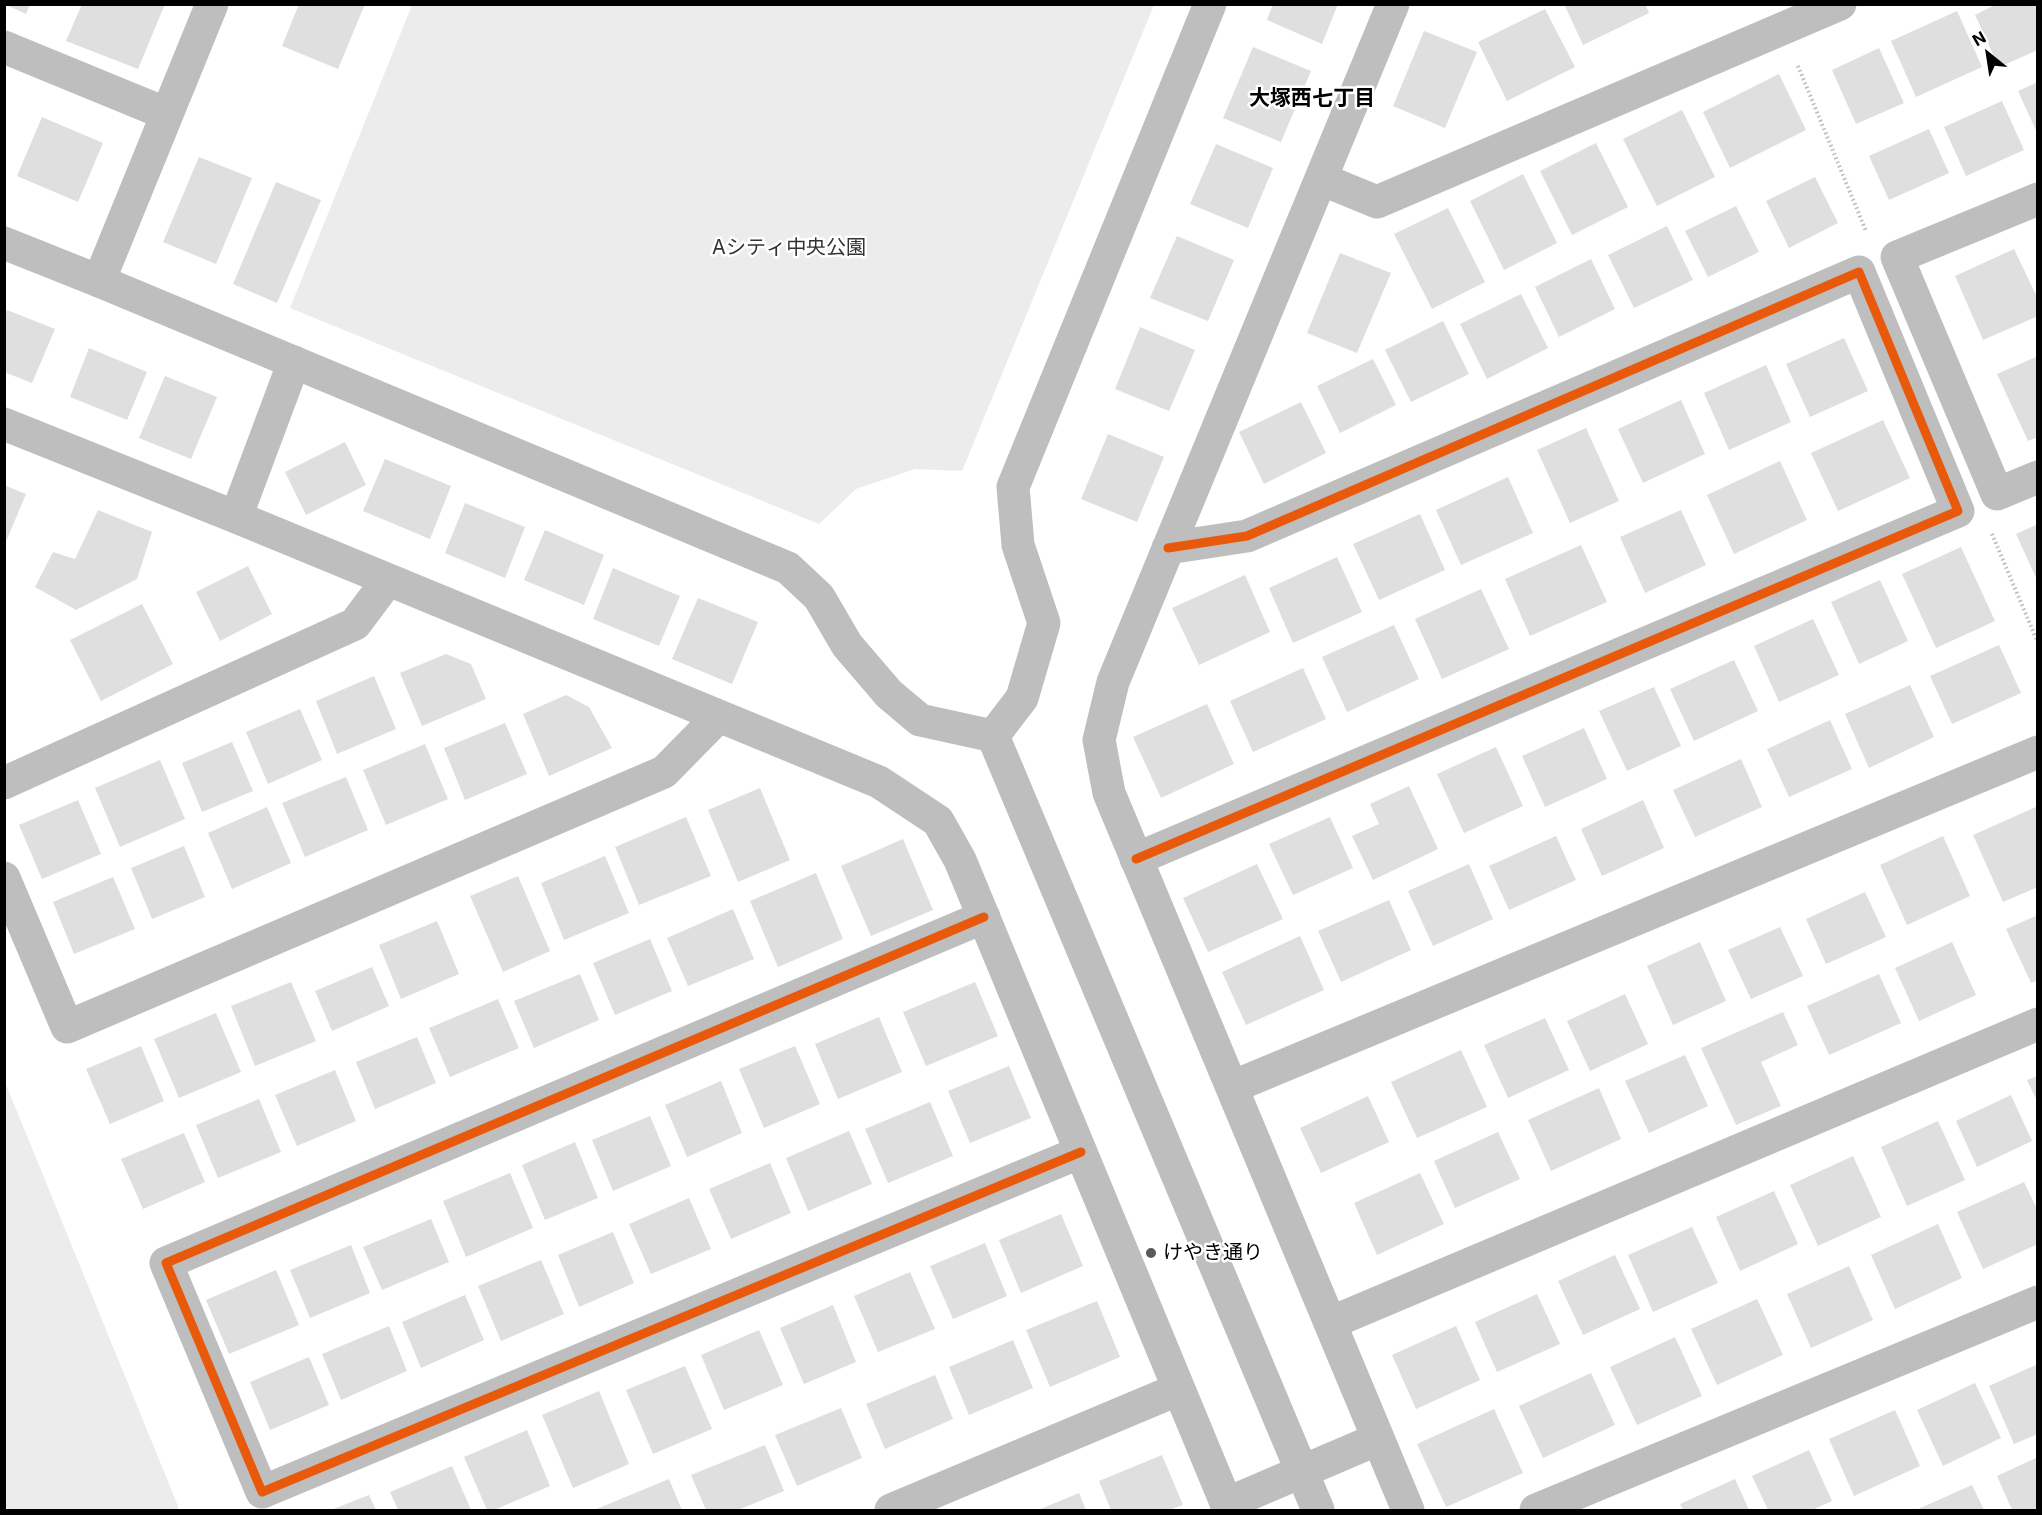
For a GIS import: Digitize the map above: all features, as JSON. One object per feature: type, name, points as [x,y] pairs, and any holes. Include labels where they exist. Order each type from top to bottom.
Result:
[{"type":"street","points":[[99,281],[212,4]]},
{"type":"street","points":[[993,736],[1022,698],[1044,623],[1018,545],[1013,487],[1210,4]]},
{"type":"street","points":[[1393,4],[1113,682],[1099,740],[1109,793],[1408,1510]]},
{"type":"street","points":[[1320,179],[1377,202],[1840,4]]},
{"type":"street","points":[[4,47],[167,114]]},
{"type":"street","points":[[2037,199],[1897,257],[1997,494],[2037,477]]},
{"type":"street","points":[[4,243],[788,568],[819,597],[847,645],[889,693],[920,720],[993,736]]},
{"type":"street","points":[[1136,859],[1958,511],[1859,272],[1247,537],[1168,548]]},
{"type":"street","points":[[237,517],[294,362]]},
{"type":"street","points":[[4,424],[237,517],[879,782],[938,821],[960,860],[1227,1507],[1378,1439]]},
{"type":"street","points":[[4,783],[355,624],[388,580]]},
{"type":"street","points":[[4,878],[67,1027],[664,772],[719,716]]},
{"type":"street","points":[[993,736],[1318,1510]]},
{"type":"street","points":[[1232,1087],[2037,752]]},
{"type":"street","points":[[984,917],[166,1263],[262,1492],[1081,1152]]},
{"type":"street","points":[[1330,1323],[2037,1024]]},
{"type":"street","points":[[1536,1510],[2037,1302]]},
{"type":"street","points":[[891,1510],[1179,1389]]},
{"type":"green space","name":"Aシティ中央公園","points":[[412,4],[1154,5],[962,471],[915,469],[856,489],[819,524],[290,308]]},
{"type":"green space","points":[[5,1082],[178,1506],[178,1510],[5,1510]]},
{"type":"building","points":[[4,4],[30,4],[26,14]]},
{"type":"building","points":[[82,4],[165,4],[138,69],[66,41]]},
{"type":"building","points":[[299,4],[365,4],[338,69],[282,46]]},
{"type":"building","points":[[1273,4],[1338,4],[1322,44],[1267,20]]},
{"type":"building","points":[[1564,4],[1645,4],[1649,13],[1583,45]]},
{"type":"building","points":[[1997,4],[2037,4],[2038,7],[2038,50],[1999,67],[1975,15]]},
{"type":"building","points":[[1545,9],[1575,67],[1507,101],[1478,42]]},
{"type":"building","points":[[1957,11],[1982,67],[1916,97],[1891,41]]},
{"type":"building","points":[[1424,31],[1477,52],[1445,128],[1393,106]]},
{"type":"building","points":[[1253,47],[1311,71],[1281,142],[1223,118]]},
{"type":"building","points":[[1879,48],[1904,103],[1856,124],[1832,70]]},
{"type":"building","points":[[1779,74],[1806,130],[1730,168],[1703,112]]},
{"type":"building","points":[[2038,82],[2038,135],[2018,91]]},
{"type":"building","points":[[2002,101],[2024,150],[1966,176],[1944,127]]},
{"type":"building","points":[[1682,110],[1715,177],[1657,206],[1623,139]]},
{"type":"building","points":[[42,117],[103,143],[78,202],[17,176]]},
{"type":"building","points":[[1929,129],[1949,173],[1889,200],[1869,156]]},
{"type":"building","points":[[1596,143],[1628,207],[1572,235],[1540,171]]},
{"type":"building","points":[[1216,144],[1273,168],[1248,228],[1190,204]]},
{"type":"building","points":[[199,157],[252,178],[216,264],[163,242]]},
{"type":"building","points":[[1523,174],[1557,243],[1504,270],[1470,201]]},
{"type":"building","points":[[1815,177],[1838,223],[1789,248],[1766,201]]},
{"type":"building","points":[[276,182],[321,200],[277,303],[233,284]]},
{"type":"building","points":[[1736,206],[1759,252],[1708,277],[1685,231]]},
{"type":"building","points":[[1448,208],[1485,282],[1432,309],[1394,234]]},
{"type":"building","points":[[1667,226],[1693,280],[1634,308],[1608,255]]},
{"type":"building","points":[[1177,236],[1234,260],[1208,321],[1150,298]]},
{"type":"building","points":[[2014,249],[2038,299],[2038,316],[1983,340],[1955,276]]},
{"type":"building","points":[[1340,253],[1391,273],[1357,353],[1307,333]]},
{"type":"building","points":[[1591,259],[1615,309],[1559,337],[1535,287]]},
{"type":"building","points":[[1521,294],[1548,348],[1487,379],[1460,324]]},
{"type":"building","points":[[7,310],[55,329],[32,383],[4,372],[4,316]]},
{"type":"building","points":[[1443,321],[1469,374],[1411,402],[1385,350]]},
{"type":"building","points":[[1140,327],[1195,350],[1169,411],[1115,389]]},
{"type":"building","points":[[1844,338],[1868,391],[1810,417],[1786,364]]},
{"type":"building","points":[[89,348],[147,372],[127,420],[70,397]]},
{"type":"building","points":[[2038,356],[2038,437],[2028,441],[1997,374]]},
{"type":"building","points":[[1373,359],[1396,405],[1340,433],[1317,386]]},
{"type":"building","points":[[1766,365],[1791,422],[1729,450],[1704,393]]},
{"type":"building","points":[[165,376],[217,397],[191,459],[139,438]]},
{"type":"building","points":[[1681,400],[1705,454],[1643,483],[1618,429]]},
{"type":"building","points":[[1301,402],[1326,453],[1264,484],[1239,432]]},
{"type":"building","points":[[1883,420],[1910,478],[1838,511],[1811,453]]},
{"type":"building","points":[[1586,428],[1619,501],[1570,523],[1537,450]]},
{"type":"building","points":[[1108,434],[1164,457],[1137,522],[1081,499]]},
{"type":"building","points":[[345,442],[366,485],[306,515],[285,472]]},
{"type":"building","points":[[385,459],[451,486],[430,539],[363,511]]},
{"type":"building","points":[[1780,461],[1807,520],[1734,554],[1707,495]]},
{"type":"building","points":[[1508,477],[1533,533],[1461,565],[1436,510]]},
{"type":"building","points":[[4,485],[26,494],[5,544],[4,544]]},
{"type":"building","points":[[465,503],[525,527],[505,578],[445,553]]},
{"type":"building","points":[[98,510],[152,532],[137,579],[76,610],[35,587],[53,552],[75,559]]},
{"type":"building","points":[[1681,510],[1706,565],[1645,593],[1620,537]]},
{"type":"building","points":[[1420,514],[1445,570],[1379,600],[1353,544]]},
{"type":"building","points":[[2038,524],[2038,582],[2016,534]]},
{"type":"building","points":[[545,530],[604,555],[584,605],[524,580]]},
{"type":"building","points":[[1581,545],[1607,602],[1530,636],[1505,579]]},
{"type":"building","points":[[1961,547],[1995,621],[1936,648],[1902,574]]},
{"type":"building","points":[[1337,557],[1362,612],[1293,643],[1269,588]]},
{"type":"building","points":[[248,566],[272,614],[220,641],[196,592]]},
{"type":"building","points":[[613,568],[680,596],[659,646],[593,619]]},
{"type":"building","points":[[1245,575],[1270,632],[1199,665],[1172,608]]},
{"type":"building","points":[[1880,580],[1908,641],[1859,664],[1831,602]]},
{"type":"building","points":[[1481,589],[1509,649],[1442,679],[1415,619]]},
{"type":"building","points":[[698,598],[758,622],[732,684],[672,659]]},
{"type":"building","points":[[142,604],[173,664],[101,701],[70,640]]},
{"type":"building","points":[[1813,619],[1839,675],[1779,702],[1754,646]]},
{"type":"building","points":[[1394,625],[1419,679],[1347,712],[1322,657]]},
{"type":"building","points":[[1999,645],[2021,693],[1952,724],[1930,676]]},
{"type":"building","points":[[446,654],[471,664],[486,699],[422,726],[400,673]]},
{"type":"building","points":[[1734,660],[1758,711],[1694,741],[1670,689]]},
{"type":"building","points":[[1303,668],[1326,719],[1253,752],[1230,701]]},
{"type":"building","points":[[374,676],[396,729],[337,754],[316,701]]},
{"type":"building","points":[[1910,685],[1934,737],[1869,768],[1845,714]]},
{"type":"building","points":[[1654,687],[1681,746],[1627,771],[1599,711]]},
{"type":"building","points":[[566,695],[589,707],[612,748],[549,776],[523,714]]},
{"type":"building","points":[[1207,704],[1234,764],[1161,798],[1133,737]]},
{"type":"building","points":[[300,709],[322,760],[268,784],[246,732]]},
{"type":"building","points":[[1830,720],[1852,769],[1789,797],[1767,749]]},
{"type":"building","points":[[505,723],[527,774],[465,800],[444,748]]},
{"type":"building","points":[[1584,728],[1607,779],[1545,807],[1522,756]]},
{"type":"building","points":[[232,742],[253,791],[202,812],[182,763]]},
{"type":"building","points":[[425,744],[448,799],[386,825],[363,770]]},
{"type":"building","points":[[1496,747],[1523,806],[1464,833],[1437,774]]},
{"type":"building","points":[[1741,759],[1762,807],[1695,837],[1673,790]]},
{"type":"building","points":[[160,760],[185,819],[120,847],[95,788]]},
{"type":"building","points":[[346,777],[368,830],[305,857],[282,803]]},
{"type":"building","points":[[1409,786],[1438,849],[1373,880],[1352,836],[1379,824],[1370,804]]},
{"type":"building","points":[[760,788],[790,860],[738,882],[708,810]]},
{"type":"building","points":[[78,800],[101,854],[42,879],[19,825]]},
{"type":"building","points":[[1643,800],[1664,848],[1602,876],[1581,829]]},
{"type":"building","points":[[2038,806],[2038,887],[2003,902],[1973,835]]},
{"type":"building","points":[[267,807],[291,863],[232,889],[208,833]]},
{"type":"building","points":[[686,817],[711,876],[639,905],[615,847]]},
{"type":"building","points":[[1330,817],[1353,868],[1293,895],[1269,844]]},
{"type":"building","points":[[1556,836],[1576,880],[1509,910],[1489,866]]},
{"type":"building","points":[[1943,836],[1970,896],[1907,925],[1880,865]]},
{"type":"building","points":[[903,839],[933,910],[871,936],[841,866]]},
{"type":"building","points":[[184,846],[205,897],[152,919],[131,868]]},
{"type":"building","points":[[605,856],[629,913],[564,940],[541,883]]},
{"type":"building","points":[[1257,864],[1283,919],[1208,952],[1183,898]]},
{"type":"building","points":[[1469,864],[1493,919],[1433,946],[1408,891]]},
{"type":"building","points":[[816,873],[843,939],[778,967],[750,901]]},
{"type":"building","points":[[518,876],[550,951],[503,972],[470,896]]},
{"type":"building","points":[[113,877],[135,929],[74,954],[53,902]]},
{"type":"building","points":[[1865,892],[1886,937],[1826,964],[1806,919]]},
{"type":"building","points":[[1389,900],[1411,950],[1341,982],[1318,931]]},
{"type":"building","points":[[733,909],[754,959],[688,986],[667,938]]},
{"type":"building","points":[[2038,915],[2038,980],[2031,983],[2006,929]]},
{"type":"building","points":[[437,921],[459,974],[401,999],[379,945]]},
{"type":"building","points":[[1780,927],[1803,976],[1751,999],[1728,950]]},
{"type":"building","points":[[1300,936],[1324,990],[1246,1025],[1222,972]]},
{"type":"building","points":[[650,939],[672,991],[615,1015],[593,963]]},
{"type":"building","points":[[1700,942],[1726,1001],[1673,1025],[1647,966]]},
{"type":"building","points":[[1952,942],[1976,995],[1919,1021],[1895,968]]},
{"type":"building","points":[[372,967],[389,1006],[332,1031],[315,991]]},
{"type":"building","points":[[580,974],[599,1020],[534,1048],[514,1001]]},
{"type":"building","points":[[1879,974],[1901,1023],[1829,1055],[1807,1006]]},
{"type":"building","points":[[291,982],[316,1041],[255,1066],[231,1006]]},
{"type":"building","points":[[975,982],[998,1036],[926,1066],[903,1012]]},
{"type":"building","points":[[1625,994],[1648,1044],[1590,1071],[1567,1021]]},
{"type":"building","points":[[498,999],[519,1048],[450,1077],[429,1028]]},
{"type":"building","points":[[1783,1012],[1798,1045],[1761,1062],[1781,1106],[1736,1125],[1701,1048]]},
{"type":"building","points":[[216,1013],[241,1072],[179,1098],[154,1039]]},
{"type":"building","points":[[879,1017],[902,1072],[838,1099],[815,1044]]},
{"type":"building","points":[[1545,1018],[1569,1070],[1508,1098],[1484,1045]]},
{"type":"building","points":[[417,1037],[436,1083],[375,1109],[356,1062]]},
{"type":"building","points":[[141,1046],[164,1101],[110,1124],[86,1069]]},
{"type":"building","points":[[795,1046],[820,1104],[764,1128],[739,1069]]},
{"type":"building","points":[[1461,1050],[1487,1107],[1417,1138],[1391,1082]]},
{"type":"building","points":[[1685,1055],[1708,1106],[1649,1133],[1625,1081]]},
{"type":"building","points":[[1009,1066],[1031,1118],[970,1143],[948,1091]]},
{"type":"building","points":[[335,1070],[356,1121],[297,1146],[275,1095]]},
{"type":"building","points":[[2038,1076],[2038,1103],[2027,1080]]},
{"type":"building","points":[[721,1081],[742,1133],[687,1157],[665,1105]]},
{"type":"building","points":[[1599,1088],[1621,1139],[1551,1171],[1528,1120]]},
{"type":"building","points":[[2011,1095],[2032,1141],[1977,1167],[1956,1121]]},
{"type":"building","points":[[1368,1096],[1389,1142],[1321,1173],[1300,1128]]},
{"type":"building","points":[[259,1099],[281,1152],[218,1178],[196,1125]]},
{"type":"building","points":[[930,1102],[953,1156],[888,1183],[865,1129]]},
{"type":"building","points":[[650,1116],[671,1166],[613,1191],[592,1140]]},
{"type":"building","points":[[1938,1121],[1965,1180],[1907,1206],[1881,1147]]},
{"type":"building","points":[[849,1131],[872,1184],[808,1211],[786,1158]]},
{"type":"building","points":[[1498,1132],[1520,1179],[1455,1208],[1434,1161]]},
{"type":"building","points":[[184,1133],[205,1182],[143,1209],[121,1159]]},
{"type":"building","points":[[575,1142],[598,1198],[545,1220],[522,1165]]},
{"type":"building","points":[[1853,1156],[1881,1217],[1818,1246],[1790,1185]]},
{"type":"building","points":[[770,1163],[791,1213],[731,1239],[709,1189]]},
{"type":"building","points":[[510,1173],[533,1228],[466,1257],[443,1201]]},
{"type":"building","points":[[1420,1173],[1444,1224],[1377,1255],[1354,1203]]},
{"type":"building","points":[[2024,1182],[2038,1211],[2038,1244],[1983,1269],[1957,1212]]},
{"type":"building","points":[[1774,1191],[1798,1244],[1740,1271],[1716,1217]]},
{"type":"building","points":[[689,1198],[711,1249],[651,1274],[629,1224]]},
{"type":"building","points":[[1061,1214],[1083,1266],[1021,1293],[999,1240]]},
{"type":"building","points":[[431,1219],[449,1262],[382,1290],[363,1247]]},
{"type":"building","points":[[1938,1224],[1962,1278],[1895,1309],[1871,1255]]},
{"type":"building","points":[[1692,1227],[1718,1283],[1653,1312],[1628,1255]]},
{"type":"building","points":[[613,1232],[634,1283],[579,1307],[558,1255]]},
{"type":"building","points":[[985,1243],[1007,1296],[953,1319],[930,1266]]},
{"type":"building","points":[[351,1245],[370,1293],[310,1318],[290,1270]]},
{"type":"building","points":[[1615,1255],[1640,1309],[1583,1335],[1558,1281]]},
{"type":"building","points":[[541,1260],[564,1314],[501,1341],[478,1286]]},
{"type":"building","points":[[1849,1266],[1873,1320],[1811,1348],[1787,1294]]},
{"type":"building","points":[[276,1270],[299,1325],[229,1354],[206,1300]]},
{"type":"building","points":[[910,1272],[935,1329],[878,1352],[854,1296]]},
{"type":"building","points":[[1537,1294],[1560,1344],[1497,1372],[1475,1322]]},
{"type":"building","points":[[465,1295],[484,1340],[421,1368],[402,1322]]},
{"type":"building","points":[[1757,1299],[1783,1355],[1717,1385],[1691,1329]]},
{"type":"building","points":[[1097,1301],[1120,1357],[1050,1387],[1026,1330]]},
{"type":"building","points":[[833,1305],[856,1362],[804,1384],[780,1328]]},
{"type":"building","points":[[389,1326],[407,1371],[341,1400],[322,1354]]},
{"type":"building","points":[[1456,1326],[1480,1380],[1416,1409],[1392,1355]]},
{"type":"building","points":[[759,1330],[783,1385],[724,1410],[701,1355]]},
{"type":"building","points":[[1675,1337],[1702,1396],[1637,1425],[1610,1367]]},
{"type":"building","points":[[1013,1340],[1033,1388],[969,1415],[949,1367]]},
{"type":"building","points":[[309,1357],[329,1405],[270,1430],[250,1382]]},
{"type":"building","points":[[2038,1364],[2038,1434],[2014,1444],[1989,1386]]},
{"type":"building","points":[[685,1366],[712,1429],[653,1454],[626,1390]]},
{"type":"building","points":[[1591,1373],[1615,1425],[1543,1458],[1519,1406]]},
{"type":"building","points":[[935,1375],[953,1419],[885,1449],[866,1404]]},
{"type":"building","points":[[1975,1383],[2001,1438],[1943,1466],[1917,1410]]},
{"type":"building","points":[[599,1391],[629,1464],[573,1488],[542,1415]]},
{"type":"building","points":[[841,1408],[862,1458],[797,1486],[775,1435]]},
{"type":"building","points":[[1494,1409],[1523,1473],[1446,1507],[1417,1444]]},
{"type":"building","points":[[1895,1410],[1920,1466],[1854,1496],[1829,1439]]},
{"type":"building","points":[[527,1430],[550,1486],[494,1510],[487,1510],[464,1457]]},
{"type":"building","points":[[765,1445],[784,1491],[738,1510],[706,1510],[691,1475]]},
{"type":"building","points":[[1809,1450],[1832,1501],[1812,1510],[1768,1510],[1752,1476]]},
{"type":"building","points":[[1162,1455],[1183,1505],[1169,1510],[1111,1510],[1099,1481]]},
{"type":"building","points":[[2038,1457],[2038,1510],[2012,1510],[1997,1476]]},
{"type":"building","points":[[452,1466],[471,1510],[398,1510],[390,1492]]},
{"type":"building","points":[[669,1479],[682,1510],[594,1510]]},
{"type":"building","points":[[1735,1479],[1749,1510],[1683,1510],[1680,1504]]},
{"type":"building","points":[[1972,1485],[1984,1510],[1916,1510]]},
{"type":"building","points":[[1079,1493],[1086,1510],[1038,1510]]},
{"type":"building","points":[[369,1495],[376,1510],[331,1510]]},
{"type":"cycle path","points":[[1136,859],[1958,511],[1859,272],[1247,536],[1168,548]]},
{"type":"cycle path","points":[[984,917],[166,1263],[262,1492],[1081,1152]]},
{"type":"place","name":"けやき通り","points":[[1151,1253]]},
{"type":"district","name":"大塚西七丁目","points":[[1312,99]]}]
